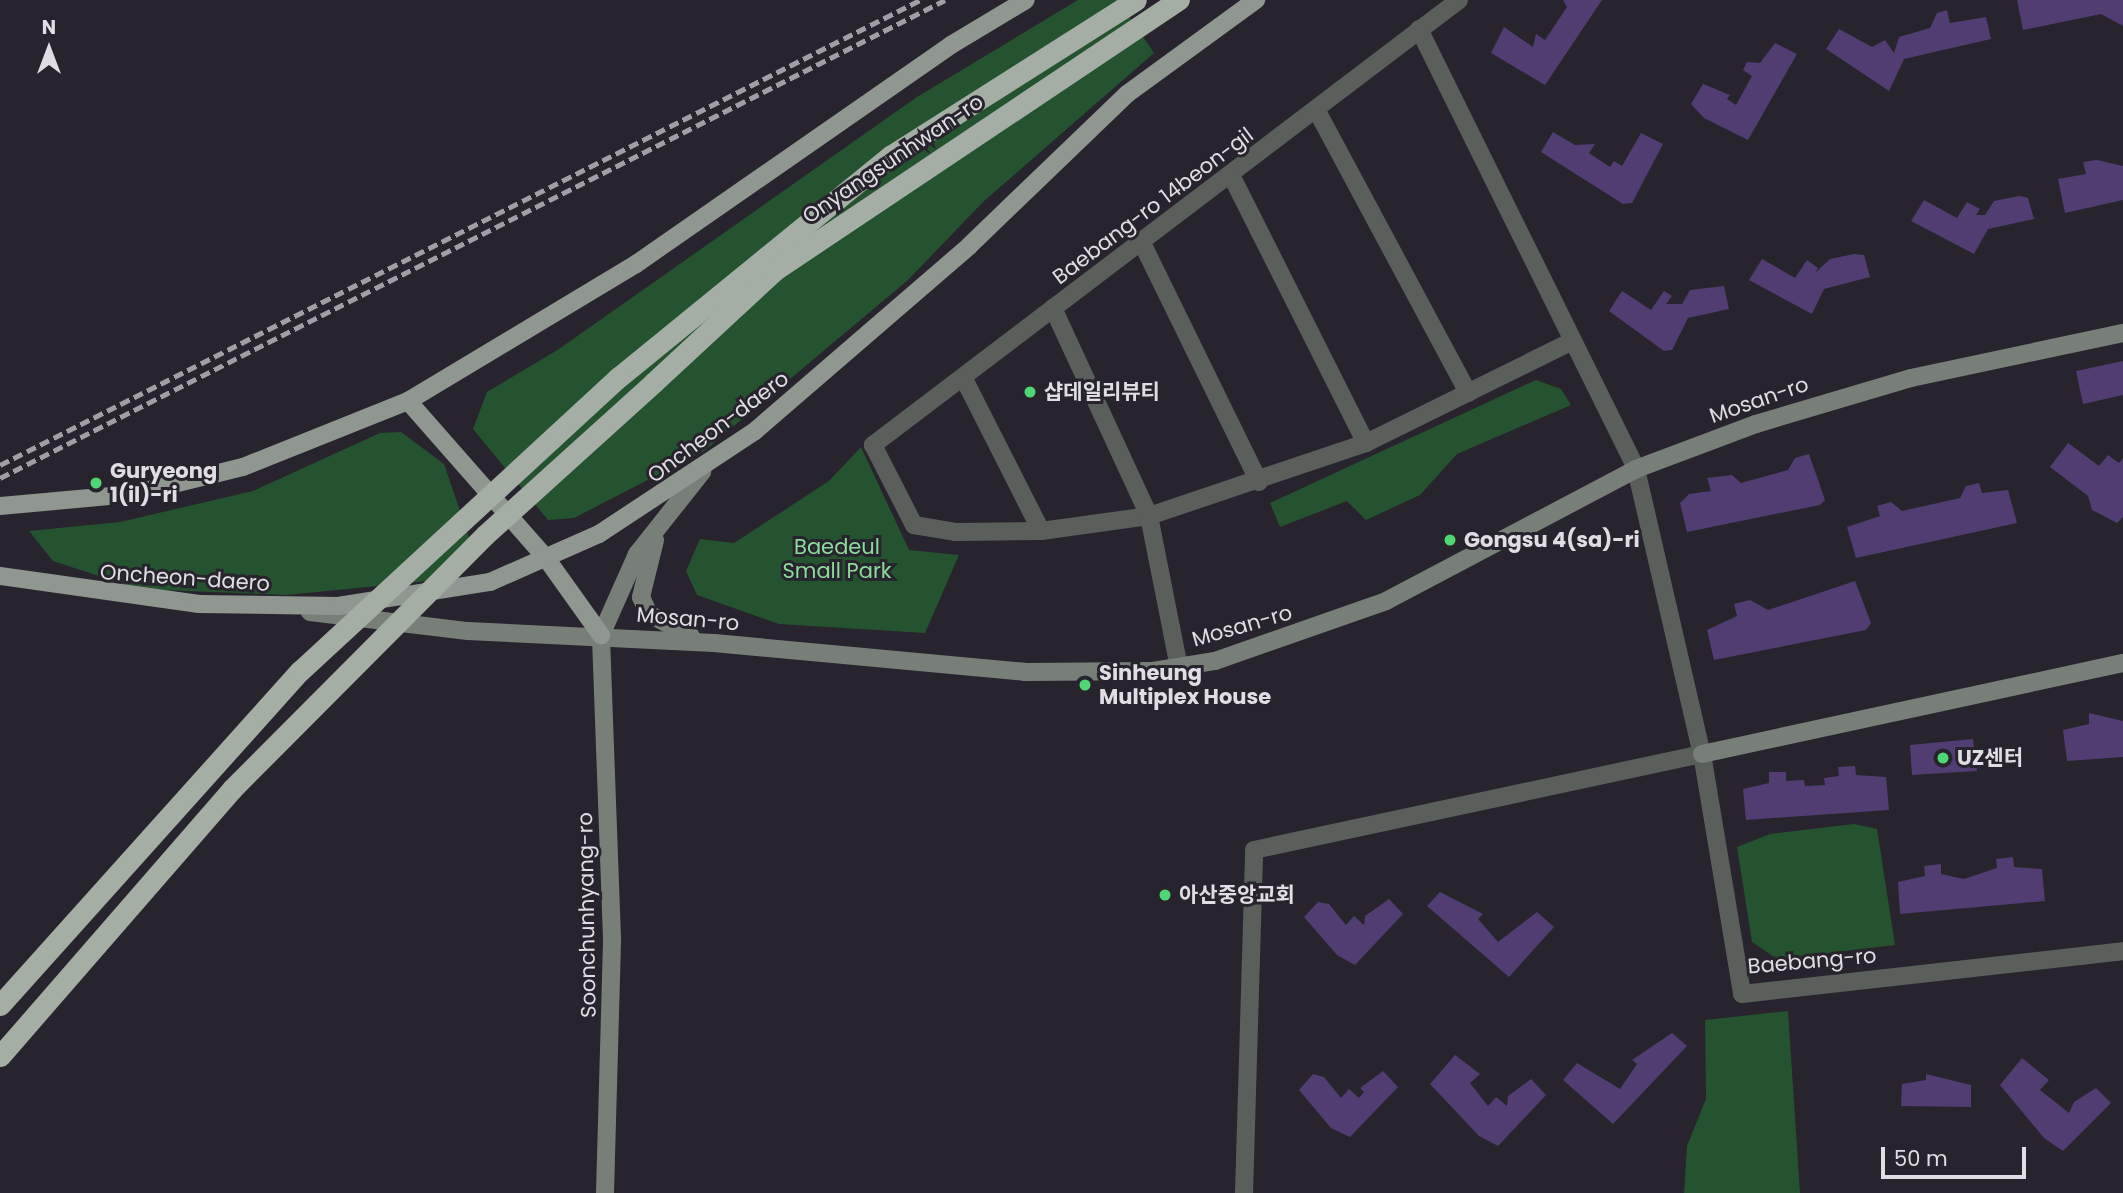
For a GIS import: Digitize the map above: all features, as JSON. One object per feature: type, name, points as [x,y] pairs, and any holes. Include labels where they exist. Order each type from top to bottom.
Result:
[{"type":"highway","name":"Onyangsunhwan-ro","points":[[0,1005],[300,671],[407,565],[619,377],[890,156],[1136,0]]},
{"type":"highway","name":"Onyangsunhwan-ro","points":[[0,1056],[232,789],[485,535],[775,270],[1179,0]]},
{"type":"main road","points":[[0,506],[133,494],[243,467],[408,401],[636,264],[951,45],[1026,0]]},
{"type":"main road","name":"Oncheon-daero","points":[[0,576],[91,594],[279,608],[451,592],[546,558],[599,534],[702,472],[969,246],[1127,94],[1256,0]]},
{"type":"main road","points":[[408,401],[546,558],[601,635]]},
{"type":"street","name":"Baebang-ro 14beon-gil","points":[[1041,531],[956,532],[914,525],[873,445],[964,379],[1053,308],[1232,177],[1459,0]]},
{"type":"street","points":[[1419,29],[1636,469],[1702,754]]},
{"type":"street","points":[[1317,111],[1468,393]]},
{"type":"street","points":[[1232,177],[1366,443]]},
{"type":"street","points":[[1142,243],[1259,482]]},
{"type":"street","points":[[1053,308],[1149,516],[1180,667]]},
{"type":"street","name":"Mosan-ro","points":[[279,608],[468,631],[601,635],[714,643],[1025,672],[1180,667],[1228,657],[1385,601],[1636,469],[1834,399],[2123,333]]},
{"type":"street","points":[[964,379],[1041,531],[1149,516],[1259,482],[1366,443],[1572,341]]},
{"type":"street","points":[[601,635],[621,582],[702,472]]},
{"type":"street","points":[[664,523],[649,552],[641,597],[649,614],[714,643]]},
{"type":"street","name":"Soonchunhyang-ro","points":[[601,635],[612,952],[606,1193]]},
{"type":"street","points":[[1244,1193],[1254,850],[2123,663]]},
{"type":"street","name":"Baebang-ro","points":[[1702,754],[1742,993],[2123,951]]},
{"type":"green space","points":[[1078,0],[1118,0],[1154,53],[983,202],[908,280],[704,451],[574,518],[548,520],[473,429],[487,392],[559,349],[917,97]]},
{"type":"green space","points":[[1536,380],[1561,389],[1571,405],[1457,454],[1420,495],[1366,520],[1347,501],[1280,527],[1270,503]]},
{"type":"green space","points":[[401,432],[444,464],[471,543],[447,579],[287,595],[139,589],[53,561],[29,531],[120,522],[253,491],[380,433]]},
{"type":"green space","name":"Baedeul Small Park","points":[[861,447],[909,550],[959,555],[925,633],[779,624],[697,595],[686,571],[700,539],[734,543],[829,481]]},
{"type":"green space","points":[[1854,824],[1877,829],[1895,945],[1777,959],[1752,942],[1737,847],[1770,834]]},
{"type":"green space","points":[[1788,1011],[1800,1193],[1684,1193],[1687,1146],[1706,1099],[1705,1020]]},
{"type":"building","points":[[1563,0],[1602,0],[1545,85],[1491,53],[1504,27],[1533,47],[1536,34],[1545,40],[1567,7]]},
{"type":"building","points":[[2017,0],[2123,0],[2123,26],[2101,14],[2023,30]]},
{"type":"building","points":[[1947,10],[1950,23],[1986,17],[1991,39],[1904,59],[1889,91],[1826,49],[1839,29],[1872,47],[1885,40],[1894,53],[1899,37],[1930,28],[1937,13]]},
{"type":"building","points":[[1775,43],[1797,54],[1748,140],[1704,118],[1691,104],[1703,84],[1730,95],[1727,99],[1736,105],[1752,76],[1743,70],[1747,62],[1760,63]]},
{"type":"building","points":[[1553,132],[1575,145],[1595,144],[1589,153],[1610,167],[1614,161],[1622,166],[1641,133],[1663,144],[1632,203],[1623,204],[1541,152]]},
{"type":"building","points":[[2097,160],[2123,166],[2123,200],[2065,213],[2058,179],[2086,174],[2083,162]]},
{"type":"building","points":[[2019,196],[2028,198],[2034,219],[1988,229],[1974,254],[1911,221],[1924,200],[1957,218],[1967,202],[1980,209],[1976,215],[1985,215],[1994,201]]},
{"type":"building","points":[[1854,254],[1864,255],[1870,277],[1824,289],[1812,314],[1749,280],[1762,259],[1795,278],[1807,260],[1818,268],[1815,273],[1830,259]]},
{"type":"building","points":[[1724,286],[1729,309],[1688,318],[1672,350],[1664,351],[1609,311],[1622,291],[1651,310],[1664,291],[1672,296],[1666,304],[1682,304],[1690,290]]},
{"type":"building","points":[[2123,361],[2123,395],[2083,404],[2076,371]]},
{"type":"building","points":[[2068,443],[2099,466],[2108,455],[2119,463],[2123,458],[2123,517],[2117,523],[2092,510],[2088,496],[2050,467]]},
{"type":"building","points":[[1809,454],[1825,500],[1820,505],[1687,532],[1680,503],[1689,494],[1711,491],[1707,478],[1732,475],[1741,483],[1788,470],[1795,458]]},
{"type":"building","points":[[1979,483],[1982,493],[2008,490],[2017,523],[1856,558],[1847,527],[1880,516],[1877,506],[1891,502],[1902,511],[1960,498],[1966,486]]},
{"type":"building","points":[[1855,581],[1871,623],[1866,630],[1714,660],[1707,630],[1737,616],[1734,604],[1750,600],[1768,610]]},
{"type":"building","points":[[2089,713],[2123,721],[2123,757],[2067,761],[2063,730],[2089,724]]},
{"type":"building","name":"UZ센터","points":[[1973,739],[1977,771],[1912,775],[1910,745]]},
{"type":"building","points":[[1855,766],[1856,775],[1886,777],[1889,810],[1746,820],[1743,789],[1769,783],[1769,772],[1786,772],[1786,781],[1804,780],[1805,786],[1825,785],[1824,778],[1839,776],[1838,767]]},
{"type":"building","points":[[2013,857],[2014,867],[2042,869],[2045,901],[1900,914],[1898,882],[1925,876],[1924,866],[1941,864],[1941,874],[1964,879],[1997,868],[1996,859]]},
{"type":"building","points":[[1440,892],[1483,914],[1478,919],[1498,942],[1537,912],[1554,927],[1509,977],[1427,906]]},
{"type":"building","points":[[1389,899],[1403,914],[1355,965],[1337,955],[1304,917],[1318,902],[1329,904],[1346,925],[1354,916],[1364,925],[1365,916]]},
{"type":"building","points":[[1672,1033],[1687,1046],[1613,1124],[1563,1080],[1577,1063],[1620,1089],[1637,1064],[1632,1060]]},
{"type":"building","points":[[1455,1055],[1480,1074],[1470,1083],[1488,1106],[1496,1097],[1507,1106],[1508,1096],[1531,1079],[1546,1095],[1498,1146],[1479,1136],[1430,1084]]},
{"type":"building","points":[[2022,1058],[2049,1080],[2040,1090],[2069,1113],[2074,1102],[2096,1088],[2111,1103],[2063,1151],[2044,1138],[2000,1085]]},
{"type":"building","points":[[1383,1071],[1398,1087],[1350,1137],[1331,1128],[1299,1090],[1313,1074],[1324,1077],[1341,1098],[1349,1089],[1359,1098],[1364,1092],[1360,1088]]},
{"type":"building","points":[[1926,1074],[1971,1085],[1971,1107],[1901,1106],[1902,1084],[1926,1080]]},
{"type":"railway","points":[[0,465],[920,0]]},
{"type":"railway","points":[[0,478],[945,0]]},
{"type":"place","name":"샵데일리뷰티","points":[[1030,392]]},
{"type":"place","name":"Guryeong 1(il)-ri","points":[[96,483]]},
{"type":"place","name":"Gongsu 4(sa)-ri","points":[[1450,540]]},
{"type":"place","name":"Sinheung Multiplex House","points":[[1085,685]]},
{"type":"place","name":"UZ센터","points":[[1943,758]]},
{"type":"place","name":"아산중앙교회","points":[[1165,895]]}]
